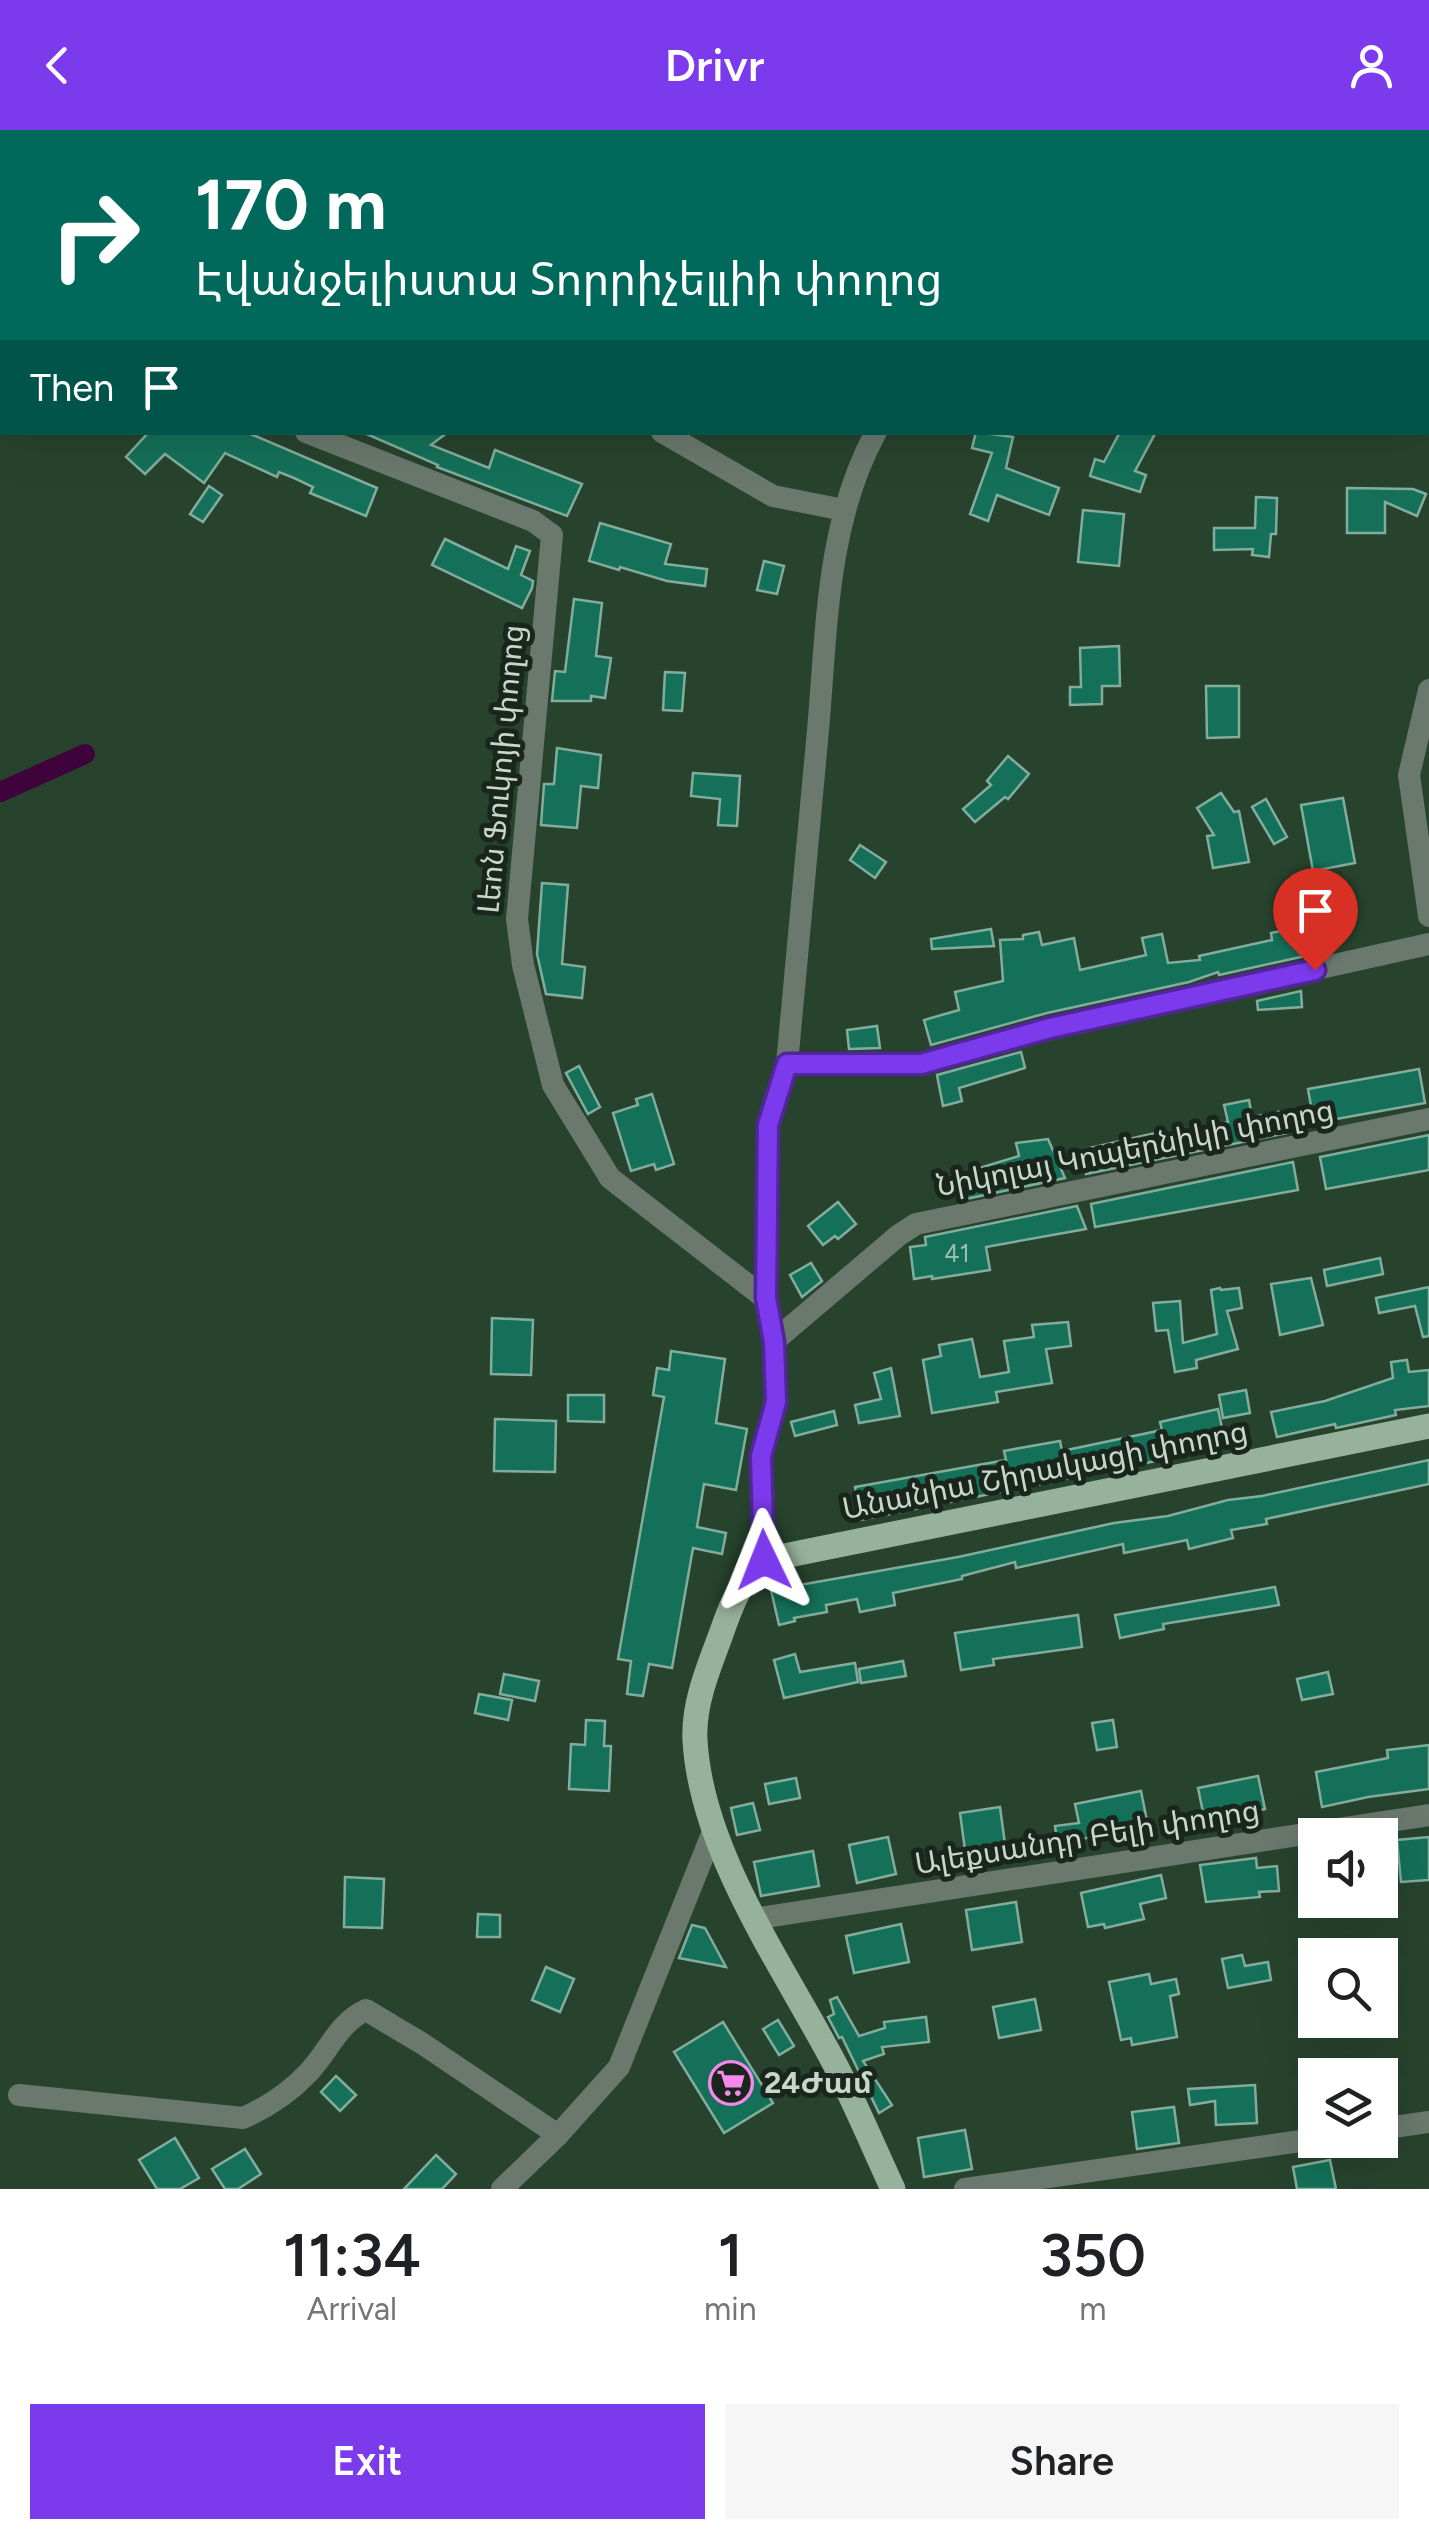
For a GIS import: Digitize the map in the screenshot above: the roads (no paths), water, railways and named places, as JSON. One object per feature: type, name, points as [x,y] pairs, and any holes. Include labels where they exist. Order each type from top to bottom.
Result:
[{"type":"main road","name":"Անանիա Շիրակացի փողոց","points":[[764,1560],[1429,1426]]},
{"type":"main road","points":[[764,1560],[744,1577],[736,1594],[704,1682],[694,1740],[714,1829],[753,1919],[839,2072],[893,2189]]},
{"type":"street","name":"Լեոն Ֆուկոյի փողոց","points":[[314,435],[533,521],[552,536],[517,919],[522,964],[553,1085],[610,1178],[766,1298]]},
{"type":"street","points":[[667,435],[773,496],[844,510]]},
{"type":"street","points":[[764,1560],[761,1456],[776,1402],[774,1342],[766,1298],[768,1125],[787,1064],[828,597],[844,510],[874,435]]},
{"type":"street","points":[[1429,690],[1426,717],[1409,775],[1429,916]]},
{"type":"street","points":[[787,1064],[921,1064],[1050,1028],[1429,944]]},
{"type":"street","name":"Նիկոլայ Կոպերնիկի փողոց","points":[[774,1342],[916,1224],[1429,1119]]},
{"type":"street","name":"Ալեքսանդր Բելի փողոց","points":[[753,1919],[1429,1814]]},
{"type":"street","points":[[502,2189],[619,2068],[714,1829]]},
{"type":"street","points":[[19,2095],[243,2118],[271,2106],[309,2073],[349,2018],[366,2010],[558,2135]]},
{"type":"street","points":[[1398,2126],[1429,2122]]},
{"type":"street","points":[[965,2189],[1298,2141]]},
{"type":"waterway","points":[[0,792],[85,754]]},
{"type":"place","name":"24Ժամ","points":[[731,2083]]}]
